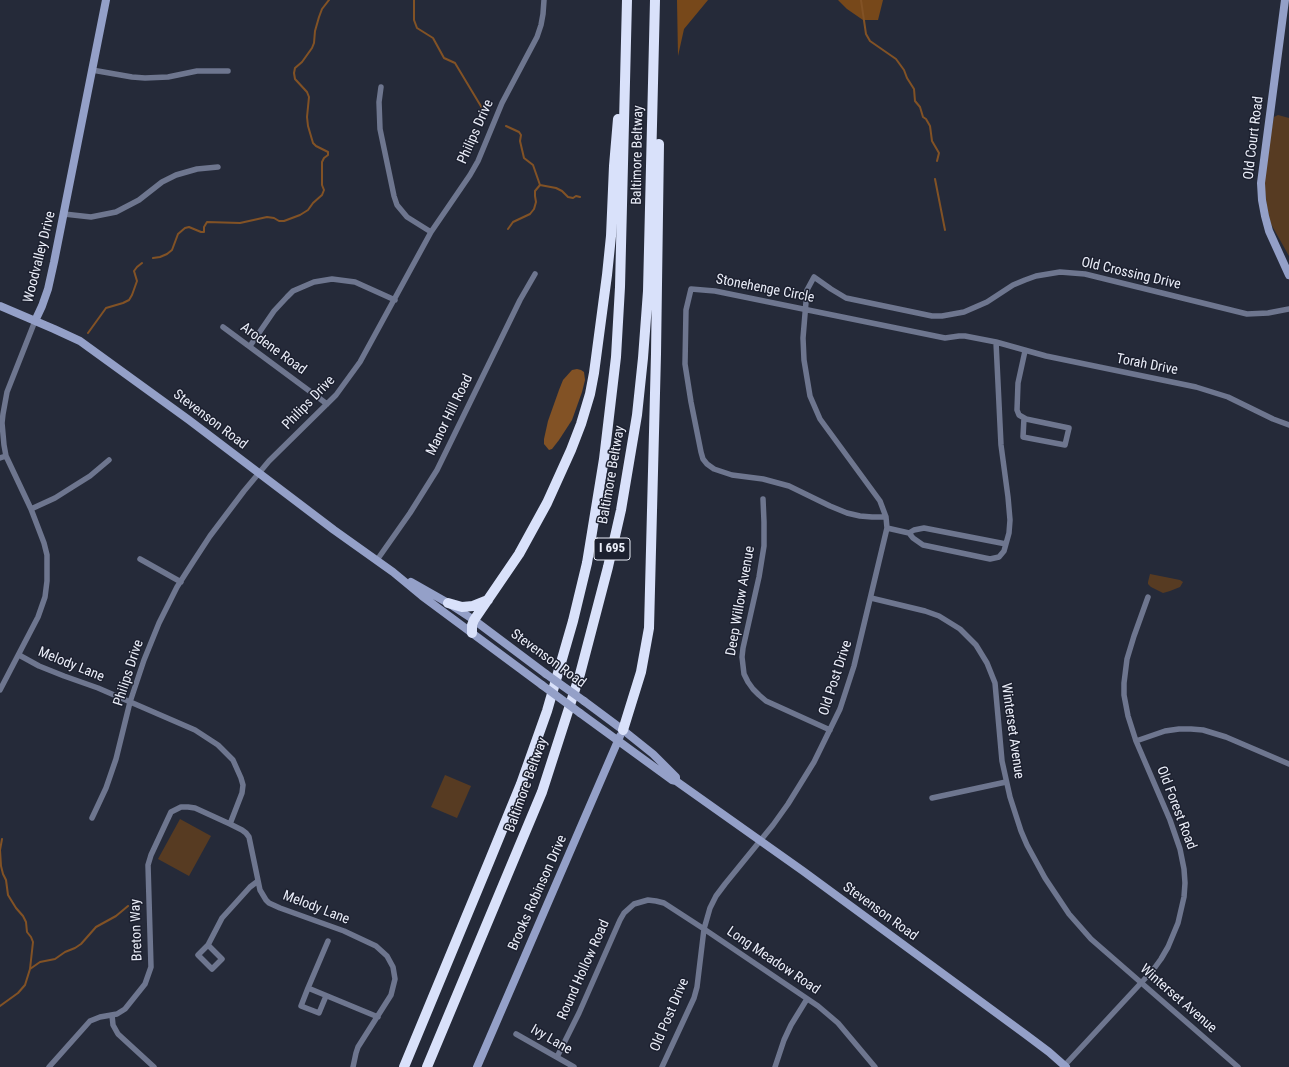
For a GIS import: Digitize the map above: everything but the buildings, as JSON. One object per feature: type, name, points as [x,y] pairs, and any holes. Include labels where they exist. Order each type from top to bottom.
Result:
[{"type":"highway","name":"Baltimore Beltway","points":[[404,1067],[489,862],[523,777],[547,711],[561,664],[587,563],[604,459],[616,357],[620,287],[628,0]]},
{"type":"highway","name":"Baltimore Beltway","points":[[427,1067],[542,792],[580,674],[608,567],[621,510],[637,415],[648,291],[656,0]]},
{"type":"highway","points":[[623,730],[641,672],[649,628],[659,227],[658,8],[656,0]]},
{"type":"highway","points":[[472,633],[472,625],[474,620],[519,554],[547,503],[571,450],[590,394],[608,267],[614,166],[627,24]]},
{"type":"highway","points":[[448,603],[462,607],[473,606],[488,600]]},
{"type":"main road","name":"Woodvalley Drive","points":[[35,321],[42,306],[51,276],[106,0]]},
{"type":"main road","name":"Old Court Road","points":[[1284,0],[1261,190],[1263,209],[1267,224],[1289,275]]},
{"type":"main road","name":"Stevenson Road","points":[[0,306],[80,341],[259,472],[334,530],[394,572],[448,603],[474,620],[584,701],[653,754],[676,777],[676,781]]},
{"type":"main road","name":"Stevenson Road","points":[[394,572],[422,596],[580,713],[672,780],[676,781],[760,841],[1025,1034],[1065,1066]]},
{"type":"main road","name":"Brooks Robinson Drive","points":[[477,1067],[623,730]]},
{"type":"street","name":"Philips Drive","points":[[92,818],[106,788],[116,759],[130,702],[150,645],[168,604],[210,536],[259,472],[327,404],[343,386],[360,362],[432,232],[478,161],[497,113],[537,36],[541,26],[544,0]]},
{"type":"street","points":[[92,70],[144,78],[168,77],[197,71],[228,71]]},
{"type":"street","points":[[381,87],[379,102],[380,129],[397,205],[407,217],[432,232]]},
{"type":"street","points":[[64,214],[91,217],[116,212],[139,200],[162,182],[176,175],[218,167]]},
{"type":"street","name":"Old Crossing Drive","points":[[814,277],[846,298],[932,316],[942,316],[964,312],[981,305],[1013,285],[1025,280],[1036,276],[1060,272],[1099,277],[1247,314],[1268,313],[1289,309]]},
{"type":"street","name":"Manor Hill Road","points":[[377,560],[410,513],[437,470],[520,300],[535,274]]},
{"type":"street","name":"Old Post Drive","points":[[662,1067],[698,987],[704,929],[716,896],[773,825],[801,784],[830,730],[854,666],[887,528],[886,517],[880,501],[828,430],[814,407],[804,360],[803,338],[804,309],[807,290],[814,277]]},
{"type":"street","points":[[250,346],[274,311],[287,297],[302,286],[314,282],[332,279],[355,282],[395,300]]},
{"type":"street","name":"Stonehenge Circle","points":[[886,517],[866,517],[847,513],[774,481],[742,477],[723,472],[707,464],[703,459],[685,364],[686,310],[691,289],[715,291],[945,338],[965,336],[996,342]]},
{"type":"street","name":"Woodvalley Drive","points":[[0,690],[19,655],[42,606],[47,581],[47,560],[44,544],[31,509],[6,456],[2,423],[4,403],[10,381],[35,321]]},
{"type":"street","name":"Arodene Road","points":[[223,327],[327,404]]},
{"type":"street","points":[[887,528],[908,533],[923,545],[990,560],[1002,555],[1009,533],[1010,520],[1001,445],[996,342]]},
{"type":"street","name":"Torah Drive","points":[[996,342],[1046,356],[1211,391],[1228,397],[1289,425]]},
{"type":"street","points":[[1024,418],[1023,437],[1065,446],[1069,428],[1024,418],[1019,415],[1016,404],[1018,383],[1025,351]]},
{"type":"street","points":[[0,458],[6,456]]},
{"type":"street","points":[[31,509],[55,498],[90,476],[109,460]]},
{"type":"street","name":"Deep Willow Avenue","points":[[763,499],[764,546],[759,577],[743,648],[742,657],[744,674],[753,689],[766,700],[830,730]]},
{"type":"street","points":[[908,533],[924,528],[1006,544]]},
{"type":"street","points":[[140,559],[181,582]]},
{"type":"street","name":"Old Forest Road","points":[[1065,1066],[1161,959],[1174,936],[1182,911],[1185,883],[1183,859],[1176,835],[1136,741],[1125,705],[1124,683],[1127,659],[1148,597]]},
{"type":"street","name":"Winterset Avenue","points":[[871,598],[914,608],[939,616],[960,629],[976,645],[987,663],[995,683],[999,740],[1006,782],[1015,815],[1027,845],[1045,878],[1074,920],[1091,939],[1238,1067]]},
{"type":"street","name":"Melody Lane","points":[[19,655],[39,666],[98,688],[195,730],[218,745],[233,760],[243,785],[242,793],[230,824],[242,830],[249,837],[260,890],[269,903],[376,946],[387,956],[395,973],[394,986],[391,995],[358,1047],[353,1067]]},
{"type":"street","points":[[1136,741],[1165,731],[1185,729],[1203,730],[1226,737],[1289,764]]},
{"type":"street","points":[[932,798],[1006,782]]},
{"type":"street","name":"Breton Way","points":[[49,1067],[90,1022],[100,1017],[112,1015],[125,1009],[146,984],[150,967],[147,877],[148,865],[151,854],[171,812],[181,807],[195,808],[230,824]]},
{"type":"street","points":[[208,945],[222,959],[212,969],[198,955],[208,945],[222,918],[250,887],[258,881]]},
{"type":"street","name":"Long Meadow Road","points":[[641,901],[656,901],[664,903],[807,999],[838,1022],[875,1067]]},
{"type":"street","name":"Round Hollow Road","points":[[557,1057],[579,1014],[620,920],[628,908],[641,901]]},
{"type":"street","points":[[326,996],[319,1013],[301,1006],[328,941]]},
{"type":"street","points":[[308,988],[378,1017]]},
{"type":"street","points":[[775,1067],[784,1040],[807,999]]},
{"type":"street","points":[[112,1015],[113,1025],[118,1034],[154,1067]]},
{"type":"street","name":"Ivy Lane","points":[[516,1034],[574,1067]]},
{"type":"shaded area","points":[[677,0],[708,0],[684,29],[678,56]]},
{"type":"shaded area","points":[[838,0],[883,0],[878,20],[863,20],[847,9]]},
{"type":"shaded area","points":[[1278,115],[1289,118],[1289,256],[1271,224],[1265,192],[1265,172],[1272,127],[1274,117]]},
{"type":"shaded area","points":[[577,369],[584,372],[585,380],[582,392],[572,420],[559,440],[552,449],[549,450],[544,444],[548,421],[563,380],[572,370]]},
{"type":"shaded area","points":[[1150,574],[1180,580],[1183,582],[1180,587],[1163,593],[1148,584]]},
{"type":"shaded area","points":[[445,775],[471,786],[457,818],[431,807]]},
{"type":"shaded area","points":[[180,819],[211,836],[189,876],[158,859]]},
{"type":"waterway","points":[[153,258],[160,257],[172,250],[178,234],[185,228],[189,227],[204,232],[204,227],[207,222],[240,223],[267,217],[284,221],[300,215],[308,210],[322,195],[324,190],[322,185],[322,162],[328,155],[328,152],[313,143],[307,117],[309,97],[307,92],[295,79],[294,73],[295,68],[302,62],[312,48],[319,17],[322,9],[329,0]]},
{"type":"waterway","points":[[414,0],[414,20],[417,28],[433,38],[444,58],[455,63],[485,113]]},
{"type":"waterway","points":[[861,0],[866,34],[870,41],[896,59],[904,70],[914,89],[915,101],[920,107],[923,117],[930,126],[932,141],[939,153],[937,161]]},
{"type":"waterway","points":[[506,126],[519,132],[521,135],[520,141],[524,158],[533,165],[540,185]]},
{"type":"waterway","points":[[935,179],[945,230]]},
{"type":"waterway","points":[[540,185],[556,188],[568,197],[580,197]]},
{"type":"waterway","points":[[508,229],[513,222],[530,214],[534,209],[536,202],[535,191],[540,185]]},
{"type":"waterway","points":[[88,333],[106,308],[129,300],[137,281],[134,271],[142,263]]},
{"type":"waterway","points":[[0,1006],[18,993],[25,985],[30,969],[33,942],[27,932],[26,922],[23,916],[8,895],[6,880],[1,866],[0,850],[2,839]]},
{"type":"waterway","points":[[30,969],[40,962],[55,959],[65,952],[75,948],[81,944],[96,927],[116,916],[128,906]]}]
